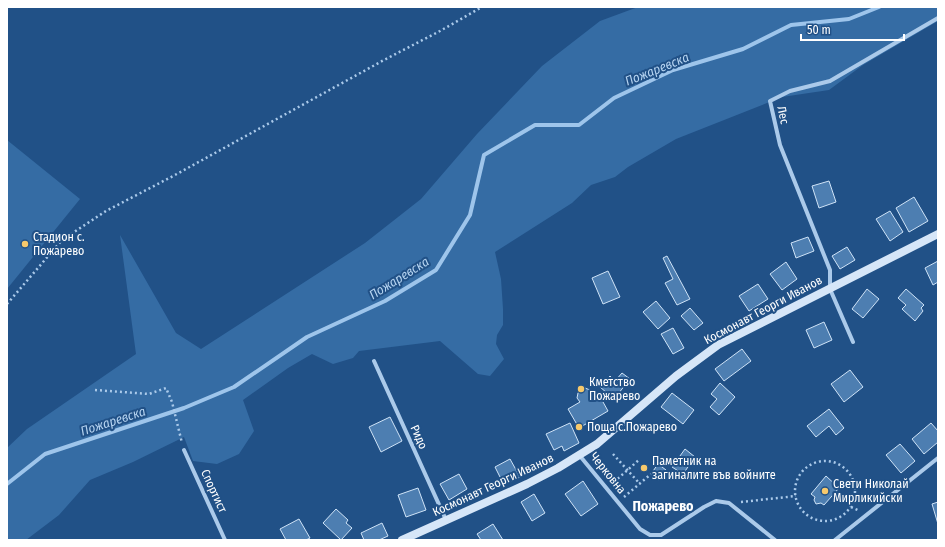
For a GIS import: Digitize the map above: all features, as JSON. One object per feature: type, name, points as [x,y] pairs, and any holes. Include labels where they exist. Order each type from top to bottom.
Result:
[{"type":"street","name":"Лес","points":[[830,288],[830,270],[780,145],[770,101],[790,91],[830,81],[938,18]]},
{"type":"street","name":"Космонавт Георги Иванов","points":[[402,540],[527,484],[580,456],[597,444],[676,376],[718,345],[938,234]]},
{"type":"street","points":[[830,288],[853,342]]},
{"type":"street","name":"Ридо","points":[[374,361],[446,520]]},
{"type":"street","name":"Спортист","points":[[184,450],[226,540]]},
{"type":"street","name":"Черковна","points":[[580,456],[640,529],[650,535],[661,535],[704,507],[716,501],[729,503]]},
{"type":"street","points":[[835,540],[938,458]]},
{"type":"street","points":[[729,503],[775,540]]},
{"type":"path","points":[[7,304],[62,240],[106,211],[175,175],[482,7]]},
{"type":"path","points":[[95,390],[149,394],[166,388],[172,402],[178,432]]},
{"type":"path","points":[[613,454],[640,484]]},
{"type":"path","points":[[614,482],[640,459]]},
{"type":"path","points":[[821,462],[836,463],[845,468],[851,476],[855,486],[855,496],[851,507],[844,515],[830,521],[820,521],[810,518],[802,511],[797,502],[796,496],[796,485],[800,476],[807,468],[821,462]]},
{"type":"path","points":[[622,498],[651,474]]},
{"type":"path","points":[[729,503],[796,496]]},
{"type":"shaded area","points":[[638,7],[938,7],[938,21],[863,65],[829,90],[782,97],[676,139],[628,167],[615,177],[591,185],[572,203],[495,252],[501,279],[503,309],[503,325],[497,335],[496,344],[504,359],[490,376],[478,374],[440,341],[359,351],[353,358],[333,364],[312,354],[288,368],[243,400],[254,431],[239,454],[217,464],[193,461],[184,437],[133,462],[90,480],[59,515],[26,540],[7,540],[7,448],[27,429],[136,354],[120,235],[176,333],[201,349],[365,243],[421,199],[477,134],[542,66],[600,21]]},
{"type":"shaded area","name":"Стадион с. Пожарево","points":[[7,140],[80,199],[7,289]]},
{"type":"building","points":[[829,181],[836,202],[819,208],[812,186]]},
{"type":"building","points":[[914,197],[928,221],[909,232],[896,208]]},
{"type":"building","points":[[890,211],[903,232],[890,241],[876,219]]},
{"type":"building","points":[[808,237],[814,251],[796,258],[791,243]]},
{"type":"building","points":[[847,247],[855,260],[840,269],[832,256]]},
{"type":"building","points":[[667,256],[690,299],[677,305],[665,283],[673,279],[663,258]]},
{"type":"building","points":[[938,261],[938,282],[933,285],[925,268]]},
{"type":"building","points":[[786,262],[797,279],[782,290],[770,274]]},
{"type":"building","points":[[608,271],[620,297],[603,304],[592,278]]},
{"type":"building","points":[[758,284],[768,299],[749,311],[739,296]]},
{"type":"building","points":[[867,289],[879,299],[863,318],[852,309]]},
{"type":"building","points":[[906,289],[924,305],[921,308],[923,311],[915,321],[902,309],[906,305],[898,298]]},
{"type":"building","points":[[656,301],[670,318],[658,329],[643,312]]},
{"type":"building","points":[[690,308],[703,323],[694,330],[681,316]]},
{"type":"building","points":[[824,322],[832,340],[814,348],[806,330]]},
{"type":"building","points":[[673,328],[684,348],[673,354],[661,334]]},
{"type":"building","points":[[742,349],[751,361],[724,381],[715,369]]},
{"type":"building","points":[[850,370],[863,387],[844,402],[831,384]]},
{"type":"building","points":[[622,373],[630,379],[614,399],[600,387],[610,376],[615,381]]},
{"type":"building","points":[[720,383],[735,397],[719,415],[710,407],[717,399],[711,394]]},
{"type":"building","points":[[585,388],[590,390],[593,396],[598,393],[608,411],[579,428],[568,409],[580,402],[577,398],[578,393],[581,389]]},
{"type":"building","points":[[672,393],[694,410],[683,424],[661,407]]},
{"type":"building","points":[[829,409],[844,428],[836,435],[829,426],[816,437],[807,426]]},
{"type":"building","points":[[390,417],[402,441],[381,452],[369,427]]},
{"type":"building","points":[[570,423],[579,443],[564,451],[562,446],[554,450],[546,434]]},
{"type":"building","points":[[931,423],[938,431],[938,442],[924,454],[912,439]]},
{"type":"building","points":[[900,444],[915,461],[901,473],[886,455]]},
{"type":"building","points":[[685,449],[695,457],[683,474],[672,467]]},
{"type":"building","points":[[510,459],[520,477],[504,485],[495,467]]},
{"type":"building","points":[[658,464],[666,470],[659,480],[651,474]]},
{"type":"building","points":[[459,474],[467,489],[449,500],[440,484]]},
{"type":"building","name":"Свети Николай Мирликийски","points":[[826,476],[839,488],[824,505],[821,503],[816,504],[814,500],[815,497],[811,494]]},
{"type":"building","points":[[583,481],[598,504],[581,516],[565,494]]},
{"type":"building","points":[[418,488],[426,510],[406,517],[398,495]]},
{"type":"building","points":[[534,494],[545,513],[532,521],[521,502]]},
{"type":"building","points":[[938,502],[938,524],[932,504]]},
{"type":"building","points":[[336,509],[348,520],[346,523],[352,528],[341,540],[323,523]]},
{"type":"building","points":[[299,519],[310,538],[306,540],[286,540],[280,529]]},
{"type":"building","points":[[382,523],[388,536],[379,540],[364,540],[361,533]]},
{"type":"building","points":[[493,524],[503,540],[481,540],[477,534]]},
{"type":"waterway","name":"Пожаревска","points":[[7,484],[45,454],[184,408],[234,387],[307,337],[385,301],[436,270],[470,215],[484,155],[535,125],[579,125],[614,98],[673,70],[743,49],[791,25],[849,19],[879,7]]},
{"type":"place","name":"Стадион с. Пожарево","points":[[25,244]]},
{"type":"place","name":"Кметство Пожарево","points":[[581,389]]},
{"type":"place","name":"Поща с.Пожарево","points":[[579,427]]},
{"type":"place","name":"Паметник на загиналите във войните","points":[[644,468]]},
{"type":"place","name":"Свети Николай Мирликийски","points":[[825,491]]},
{"type":"district","name":"Пожарево","points":[[663,506]]}]
